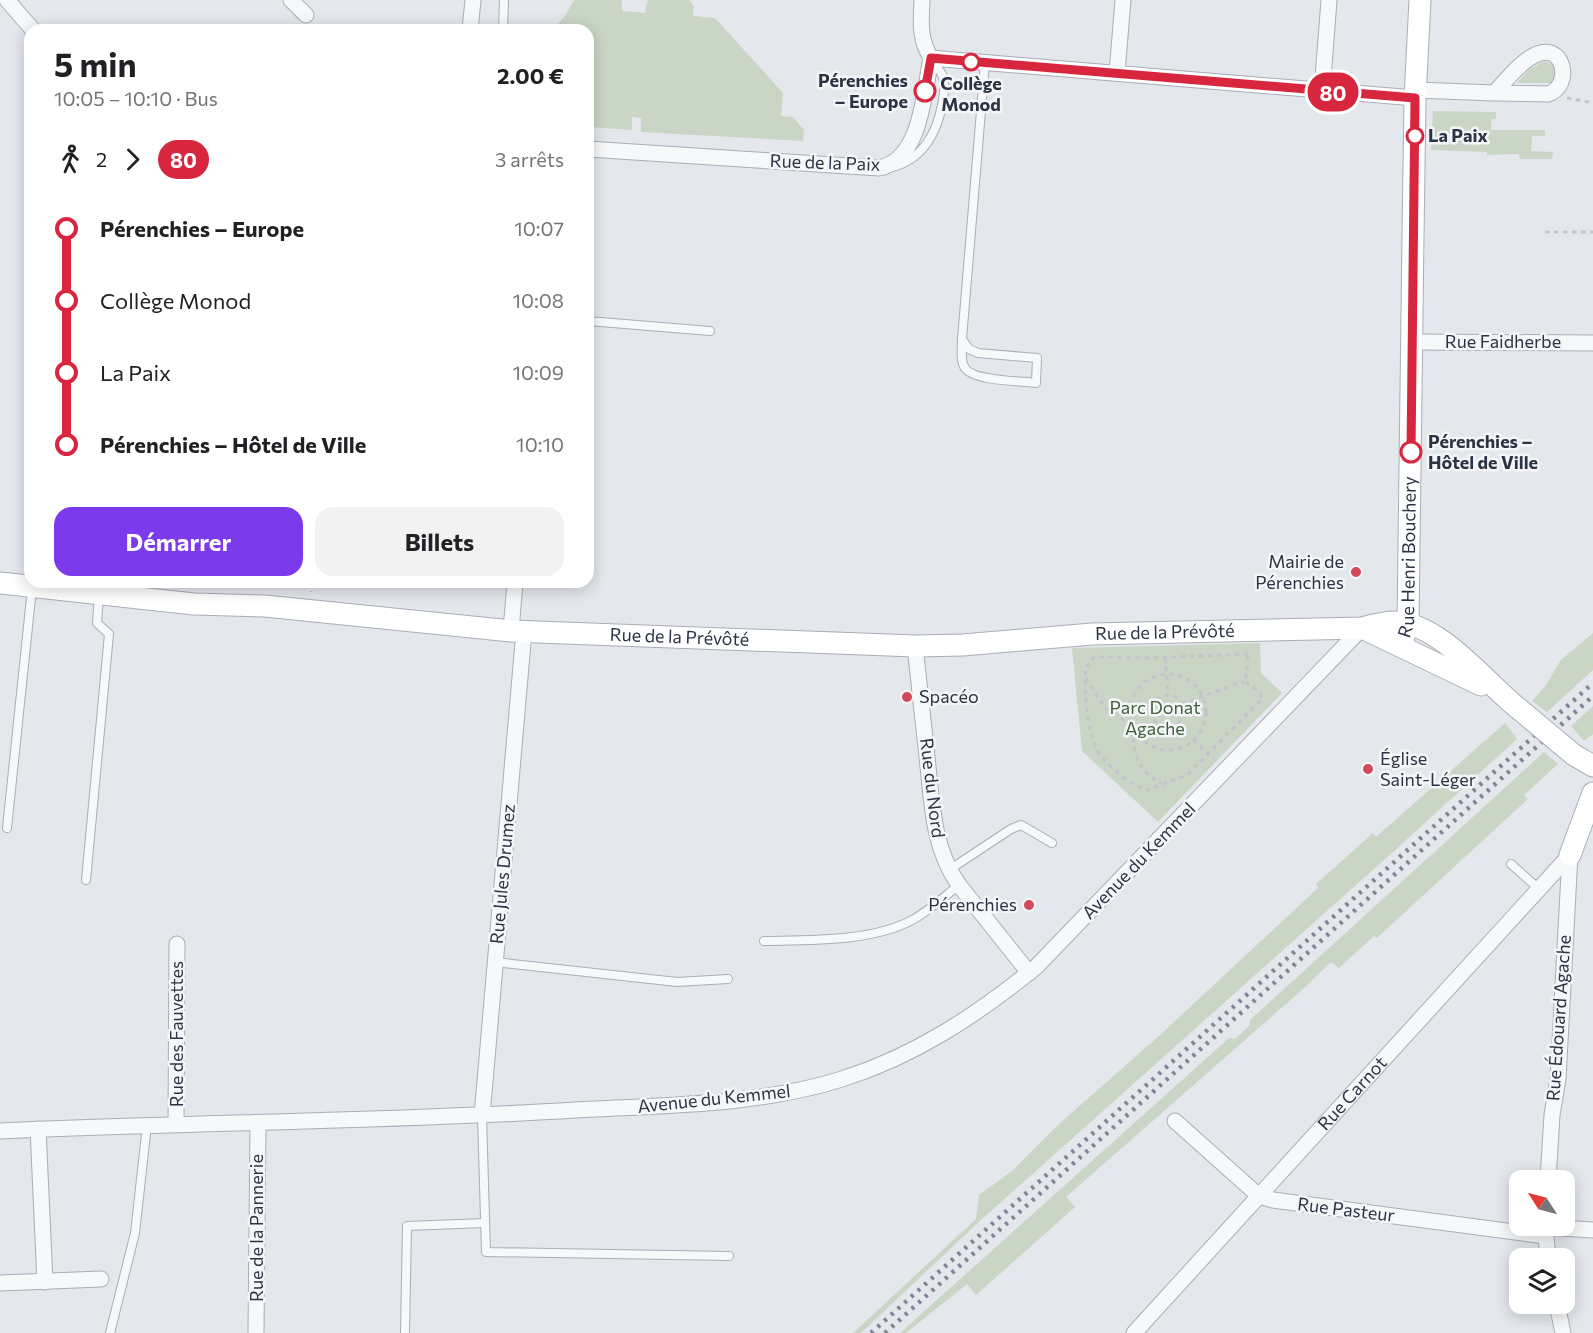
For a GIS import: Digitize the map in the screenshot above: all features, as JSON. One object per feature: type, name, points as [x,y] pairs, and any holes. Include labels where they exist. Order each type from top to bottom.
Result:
[{"type":"street","points":[[7,0],[28,24]]},
{"type":"street","points":[[291,0],[306,15]]},
{"type":"street","points":[[471,24],[473,0]]},
{"type":"street","points":[[922,0],[921,37],[931,58],[1322,91],[1416,94],[1494,93]]},
{"type":"street","points":[[1117,73],[1123,0]]},
{"type":"street","points":[[1322,91],[1329,0]]},
{"type":"street","name":"Rue Henri Bouchery","points":[[1401,646],[1408,624],[1416,94],[1420,0]]},
{"type":"street","name":"Rue de la Paix","points":[[594,149],[879,168],[897,160],[906,152],[912,141],[931,58]]},
{"type":"street","name":"Rue Faidherbe","points":[[1412,342],[1593,343]]},
{"type":"street","name":"Rue de la Prévôté","points":[[0,583],[24,585]]},
{"type":"street","name":"Rue de la Prévôté","points":[[49,588],[205,605],[265,606],[517,631],[915,646],[974,644],[1092,634],[1362,628],[1384,622],[1408,624]]},
{"type":"street","name":"Rue Jules Drumez","points":[[482,1116],[514,683],[517,631],[515,588]]},
{"type":"street","points":[[1408,624],[1433,633],[1514,706],[1574,755],[1593,766]]},
{"type":"street","points":[[1362,628],[1466,677],[1514,706]]},
{"type":"street","name":"Avenue du Kemmel","points":[[0,1131],[482,1116],[747,1099],[825,1084],[896,1059],[978,1012],[1029,973],[1362,628]]},
{"type":"street","name":"Rue du Nord","points":[[915,646],[938,842],[949,870],[959,885],[1029,973]]},
{"type":"street","name":"Rue Carnot","points":[[1570,855],[1593,793]]},
{"type":"street","name":"Rue Carnot","points":[[1139,1331],[1259,1196],[1593,832]]},
{"type":"street","name":"Rue Édouard Agache","points":[[1549,1170],[1552,1115],[1558,1079],[1570,855]]},
{"type":"street","name":"Rue des Fauvettes","points":[[176,1124],[177,944]]},
{"type":"street","name":"Rue Pasteur","points":[[1175,1121],[1259,1196],[1283,1202],[1509,1226]]},
{"type":"street","name":"Rue de la Pannerie","points":[[256,1333],[258,1123]]},
{"type":"street","points":[[38,1129],[45,1281]]},
{"type":"street","name":"Rue Pasteur","points":[[1575,1230],[1593,1230]]},
{"type":"street","points":[[0,1283],[101,1280]]},
{"type":"street","points":[[1559,1314],[1563,1333]]},
{"type":"lane","points":[[502,24],[504,0]]},
{"type":"lane","points":[[962,339],[969,349],[978,353],[1037,358],[1036,383],[987,378],[972,374],[965,369],[962,357],[962,339],[985,63]]},
{"type":"lane","points":[[594,321],[710,331]]},
{"type":"lane","points":[[8,828],[32,588]]},
{"type":"lane","points":[[86,880],[109,634],[97,623],[99,594]]},
{"type":"lane","points":[[949,870],[1011,829],[1021,825],[1052,843]]},
{"type":"lane","points":[[1511,864],[1539,889]]},
{"type":"lane","points":[[764,941],[821,940],[871,935],[914,919],[959,885]]},
{"type":"lane","points":[[495,962],[676,982],[728,979]]},
{"type":"lane","points":[[482,1116],[486,1252],[729,1256]]},
{"type":"lane","points":[[110,1333],[135,1233],[147,1125]]},
{"type":"lane","points":[[405,1333],[406,1226],[485,1223]]},
{"type":"path","points":[[1545,232],[1593,231]]},
{"type":"path","points":[[1182,705],[1244,681],[1247,674],[1249,630]]},
{"type":"path","points":[[1163,632],[1168,695]]},
{"type":"path","points":[[1244,681],[1260,693],[1262,699],[1186,775],[1146,790],[1129,782],[1097,750],[1092,737],[1085,691],[1087,666],[1094,657],[1248,654]]},
{"type":"path","points":[[1086,678],[1106,708],[1133,726],[1143,742],[1154,748],[1165,750],[1178,749],[1200,734],[1207,708],[1204,697],[1196,684],[1185,676],[1159,674],[1147,679],[1137,688],[1131,699],[1129,710],[1133,726],[1132,744],[1138,764],[1153,780],[1163,784]]},
{"type":"path","points":[[1168,695],[1177,698],[1182,705],[1183,712],[1179,721],[1170,726],[1160,725],[1153,717],[1152,707],[1158,698],[1168,695]]},
{"type":"path","points":[[1193,740],[1226,771]]},
{"type":"green space","points":[[574,0],[622,0],[622,11],[645,13],[649,0],[689,0],[694,6],[693,16],[715,18],[783,93],[781,116],[793,117],[804,130],[803,141],[641,132],[641,118],[632,117],[632,130],[594,127],[594,24],[558,24]]},
{"type":"green space","points":[[1544,61],[1554,65],[1557,76],[1552,83],[1517,83],[1530,69]]},
{"type":"green space","points":[[1433,111],[1496,112],[1496,119],[1491,119],[1491,130],[1545,130],[1545,136],[1532,136],[1531,151],[1553,152],[1552,159],[1520,159],[1519,154],[1487,155],[1487,152],[1431,150]]},
{"type":"green space","points":[[1593,633],[1593,670],[1547,712],[1532,701],[1546,685],[1561,660]]},
{"type":"green space","name":"Parc Donat Agache","points":[[1260,643],[1261,673],[1282,693],[1158,822],[1082,751],[1072,648]]},
{"type":"green space","points":[[1593,706],[1593,734],[1584,741],[1571,726]]},
{"type":"green space","points":[[1505,723],[1517,739],[982,1219],[861,1333],[853,1333],[976,1219],[979,1195],[1012,1171],[1059,1124],[1160,1035],[1318,888],[1316,884],[1373,833],[1376,837]]},
{"type":"green space","points":[[1544,752],[1558,764],[1524,795],[1528,799],[1377,938],[1374,936],[1339,968],[1331,962],[1066,1197],[1075,1207],[976,1295],[967,1284],[906,1333],[900,1333],[1229,1038],[1235,1039],[1250,1025],[1250,1020]]},
{"type":"railway","points":[[871,1333],[1593,683]]},
{"type":"railway","points":[[885,1333],[1593,696]]},
{"type":"bus line","name":"80","points":[[925,91],[931,58],[1415,98],[1411,452]]},
{"type":"place","name":"Collège Monod","points":[[971,62]]},
{"type":"place","name":"Pérenchies – Europe","points":[[925,91]]},
{"type":"place","name":"La Paix","points":[[1415,136]]},
{"type":"place","name":"Pérenchies – Hôtel de Ville","points":[[1411,452]]},
{"type":"place","name":"Mairie de Pérenchies","points":[[1356,572]]},
{"type":"place","name":"Spacéo","points":[[907,697]]},
{"type":"place","name":"Église Saint-Léger","points":[[1368,769]]},
{"type":"place","name":"Pérenchies","points":[[1029,905]]}]
